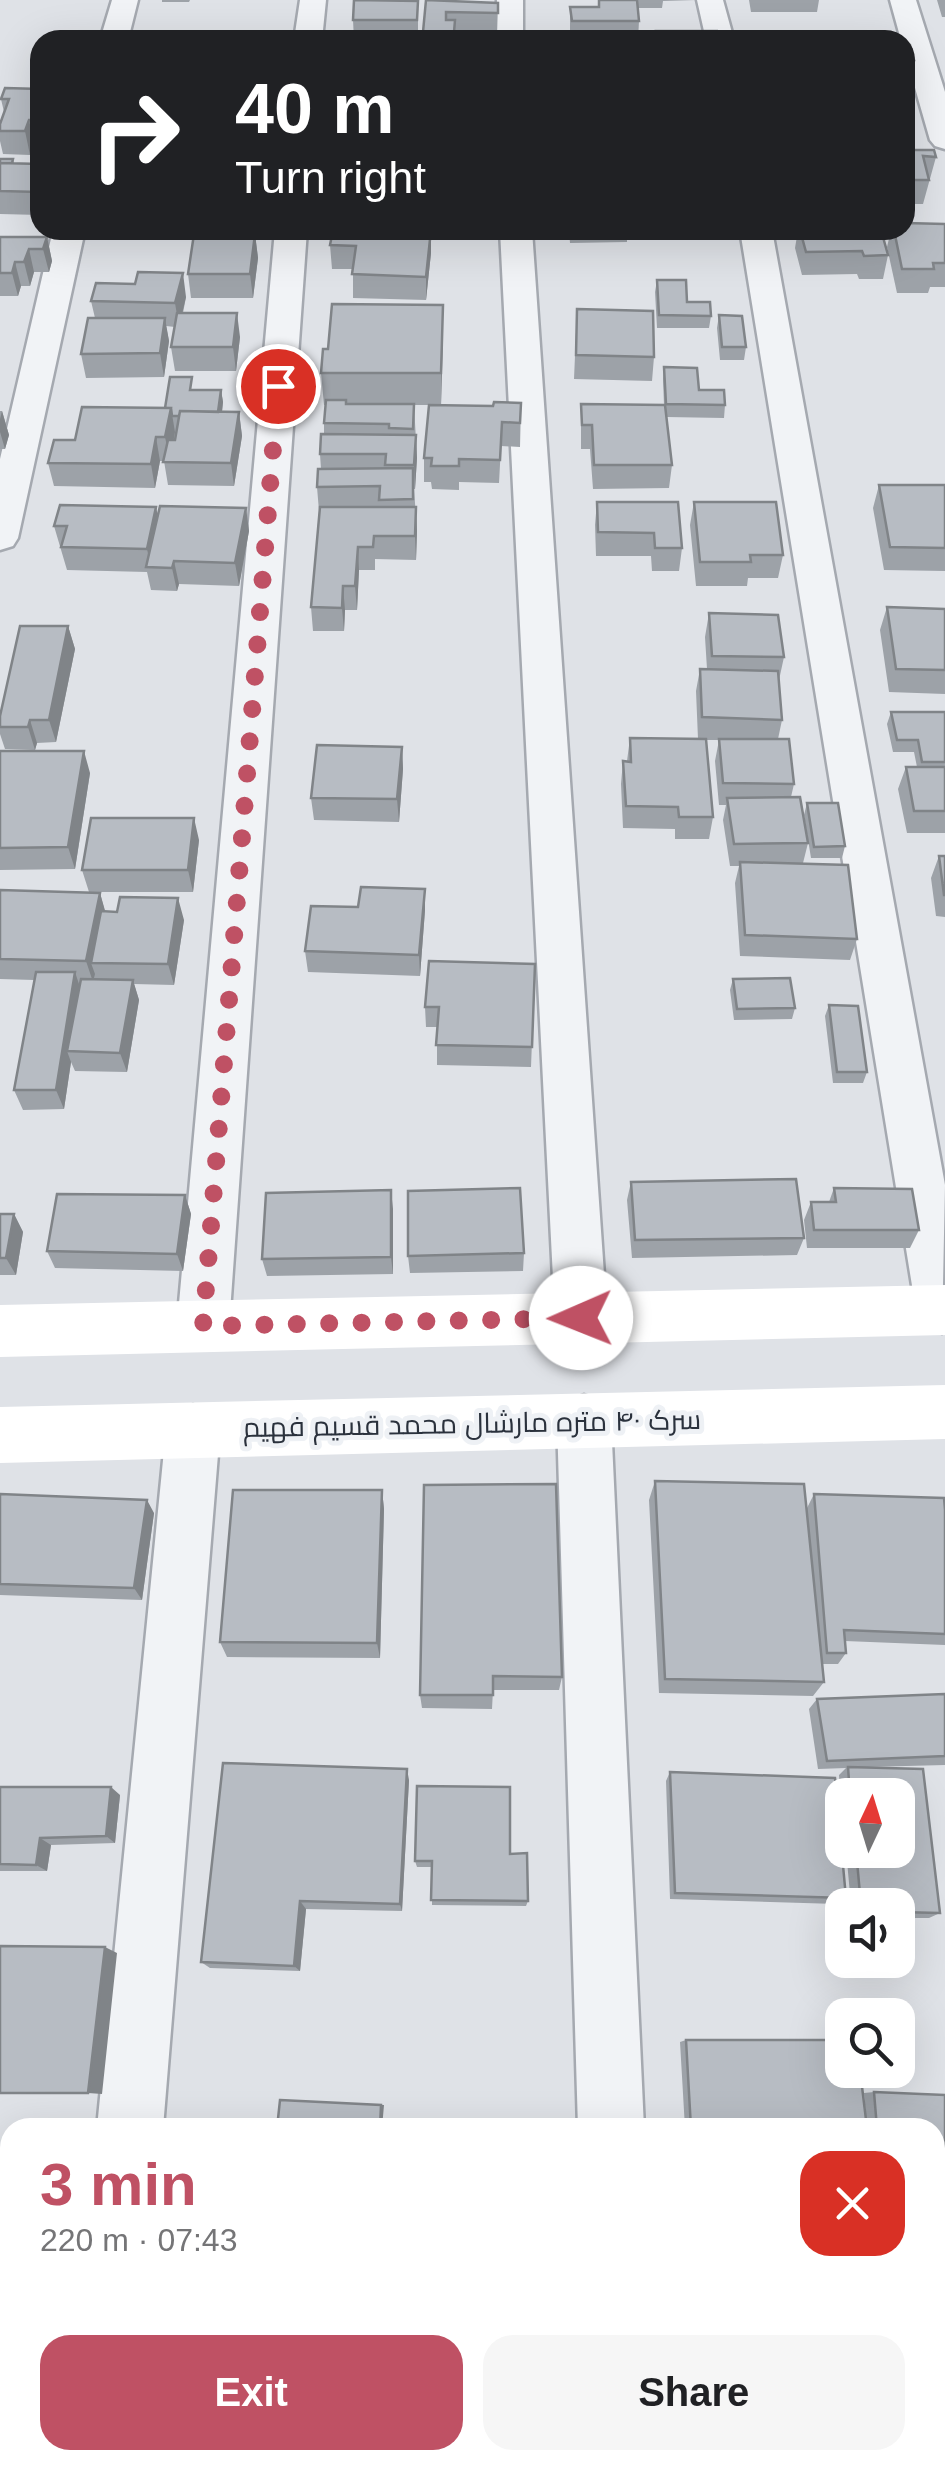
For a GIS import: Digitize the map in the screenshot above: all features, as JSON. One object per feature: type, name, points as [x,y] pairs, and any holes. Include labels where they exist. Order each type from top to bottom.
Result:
[{"type":"street","points":[[116,30],[124,0]]},
{"type":"street","points":[[309,30],[313,0]]},
{"type":"street","points":[[509,30],[510,0]]},
{"type":"street","points":[[710,0],[718,30]]},
{"type":"street","points":[[904,0],[912,30]]},
{"type":"street","points":[[915,44],[945,140]]},
{"type":"street","points":[[0,538],[67,240]]},
{"type":"street","points":[[203,1326],[290,240]]},
{"type":"street","points":[[517,240],[581,1318]]},
{"type":"street","points":[[0,1331],[944,1310],[758,240]]},
{"type":"street","name":"سرک ۴۰ متره مارشال محمد قسیم فهیم","points":[[0,1435],[945,1412]]},
{"type":"street","points":[[584,1420],[612,2118]]},
{"type":"street","points":[[131,2118],[194,1430]]},
{"type":"building","points":[[354,0],[418,1],[417,20],[353,20]]},
{"type":"building","points":[[426,0],[498,3],[498,13],[446,12],[446,20],[455,20],[454,30],[423,30]]},
{"type":"building","points":[[599,0],[637,0],[639,21],[572,21],[570,7],[599,7]]},
{"type":"building","points":[[5,88],[30,89],[30,120],[25,131],[0,131],[9,99],[1,99]]},
{"type":"building","points":[[915,150],[934,150],[936,157],[923,156],[929,180],[915,180]]},
{"type":"building","points":[[0,163],[30,164],[30,192],[0,191]]},
{"type":"building","points":[[915,223],[945,224],[945,263],[933,263],[934,269],[902,269],[896,240],[915,240]]},
{"type":"building","points":[[0,237],[46,240],[43,249],[29,249],[24,262],[15,262],[12,273],[0,273]]},
{"type":"building","points":[[193,240],[254,240],[250,274],[188,274]]},
{"type":"building","points":[[331,240],[430,240],[426,277],[352,274],[356,246],[330,245]]},
{"type":"building","points":[[803,240],[884,240],[888,255],[864,256],[862,251],[806,252]]},
{"type":"building","points":[[138,272],[183,273],[175,303],[91,301],[96,283],[135,284]]},
{"type":"building","points":[[657,280],[686,280],[687,302],[710,302],[711,316],[659,315]]},
{"type":"building","points":[[332,304],[443,305],[441,373],[321,373],[323,349],[328,349]]},
{"type":"building","points":[[577,309],[653,311],[654,357],[576,355]]},
{"type":"building","points":[[177,313],[237,313],[233,347],[171,347]]},
{"type":"building","points":[[719,315],[742,316],[746,347],[722,347]]},
{"type":"building","points":[[88,318],[165,318],[160,353],[81,354]]},
{"type":"building","points":[[664,367],[697,368],[699,390],[724,390],[725,405],[666,404]]},
{"type":"building","points":[[170,377],[192,377],[190,390],[221,390],[218,412],[180,411],[179,416],[172,416],[171,408],[165,408]]},
{"type":"building","points":[[326,400],[346,400],[346,404],[414,404],[413,429],[389,428],[389,424],[324,423]]},
{"type":"building","points":[[494,402],[521,403],[520,423],[502,422],[500,460],[459,459],[459,466],[431,466],[432,458],[424,458],[429,405],[493,406]]},
{"type":"building","points":[[581,404],[665,405],[672,465],[594,465],[592,425],[582,425]]},
{"type":"building","points":[[82,407],[171,408],[165,437],[156,437],[151,464],[48,463],[54,440],[75,440]]},
{"type":"building","points":[[180,411],[239,412],[231,463],[163,462],[168,440],[175,440]]},
{"type":"building","points":[[321,434],[416,435],[414,465],[385,465],[386,454],[320,454]]},
{"type":"building","points":[[413,468],[413,499],[379,500],[380,486],[317,487],[318,469]]},
{"type":"building","points":[[879,485],[945,485],[945,548],[890,547]]},
{"type":"building","points":[[597,502],[678,502],[682,548],[655,548],[654,533],[598,532]]},
{"type":"building","points":[[694,502],[776,502],[783,555],[750,555],[751,562],[700,562]]},
{"type":"building","points":[[60,505],[156,507],[147,549],[61,547],[67,526],[54,526]]},
{"type":"building","points":[[160,506],[246,508],[235,563],[174,561],[172,568],[146,567]]},
{"type":"building","points":[[320,507],[416,507],[415,536],[374,536],[373,547],[358,547],[355,586],[343,586],[342,608],[311,607]]},
{"type":"building","points":[[887,607],[945,609],[945,670],[896,669]]},
{"type":"building","points":[[709,613],[778,615],[784,657],[712,656]]},
{"type":"building","points":[[20,626],[68,626],[49,720],[30,720],[28,727],[0,727],[0,716]]},
{"type":"building","points":[[700,669],[778,671],[782,720],[702,717]]},
{"type":"building","points":[[891,712],[945,712],[945,762],[922,762],[918,740],[897,740]]},
{"type":"building","points":[[630,738],[706,739],[713,817],[679,817],[678,807],[626,806],[623,761],[631,762]]},
{"type":"building","points":[[719,739],[789,739],[794,784],[723,783]]},
{"type":"building","points":[[317,745],[402,747],[397,799],[311,798]]},
{"type":"building","points":[[0,751],[84,751],[68,847],[0,848]]},
{"type":"building","points":[[906,767],[945,767],[945,811],[914,811]]},
{"type":"building","points":[[800,797],[808,843],[734,844],[727,798]]},
{"type":"building","points":[[807,803],[838,803],[845,846],[814,847]]},
{"type":"building","points":[[91,818],[194,818],[188,870],[82,870]]},
{"type":"building","points":[[939,856],[945,856],[945,895],[944,895]]},
{"type":"building","points":[[740,862],[848,865],[857,939],[745,935]]},
{"type":"building","points":[[361,887],[425,889],[419,955],[305,951],[311,906],[358,907]]},
{"type":"building","points":[[0,890],[100,893],[86,961],[0,959]]},
{"type":"building","points":[[120,897],[178,898],[168,964],[91,963],[101,911],[117,912]]},
{"type":"building","points":[[429,961],[535,964],[532,1047],[436,1045],[439,1007],[425,1007]]},
{"type":"building","points":[[36,972],[75,972],[56,1090],[14,1090]]},
{"type":"building","points":[[790,978],[795,1008],[737,1009],[733,979]]},
{"type":"building","points":[[81,979],[133,980],[120,1053],[67,1051]]},
{"type":"building","points":[[829,1005],[858,1006],[867,1072],[837,1072]]},
{"type":"building","points":[[796,1179],[804,1238],[635,1240],[631,1182]]},
{"type":"building","points":[[520,1188],[524,1253],[408,1256],[408,1191]]},
{"type":"building","points":[[834,1188],[912,1189],[919,1230],[814,1230],[811,1202],[836,1202]]},
{"type":"building","points":[[391,1190],[391,1257],[262,1259],[266,1193]]},
{"type":"building","points":[[57,1194],[185,1195],[177,1254],[47,1251]]},
{"type":"building","points":[[0,1214],[14,1214],[6,1258],[0,1258]]},
{"type":"building","points":[[655,1481],[804,1484],[824,1682],[665,1679]]},
{"type":"building","points":[[556,1484],[562,1677],[493,1676],[493,1695],[420,1695],[424,1485]]},
{"type":"building","points":[[233,1490],[382,1490],[377,1643],[220,1642]]},
{"type":"building","points":[[0,1494],[147,1500],[134,1588],[0,1584]]},
{"type":"building","points":[[814,1494],[944,1498],[945,1634],[844,1630],[846,1653],[827,1653]]},
{"type":"building","points":[[945,1694],[945,1756],[827,1761],[817,1699]]},
{"type":"building","points":[[223,1763],[407,1769],[400,1904],[300,1901],[294,1966],[201,1962]]},
{"type":"building","points":[[848,1767],[923,1769],[940,1913],[915,1912],[915,1888],[859,1888],[858,1868],[915,1868],[915,1778],[849,1778]]},
{"type":"building","points":[[670,1772],[835,1778],[825,1778],[825,1868],[843,1868],[845,1888],[825,1888],[825,1897],[675,1893]]},
{"type":"building","points":[[417,1786],[510,1787],[510,1854],[527,1853],[528,1901],[431,1900],[432,1861],[415,1861]]},
{"type":"building","points":[[0,1787],[111,1787],[106,1836],[40,1838],[36,1865],[0,1864]]},
{"type":"building","points":[[0,1946],[105,1947],[88,2093],[0,2093]]},
{"type":"building","points":[[686,2040],[825,2040],[825,2088],[862,2088],[866,2118],[690,2118]]},
{"type":"building","points":[[874,2092],[945,2095],[945,2118],[876,2118]]},
{"type":"building","points":[[280,2100],[381,2105],[380,2118],[278,2118]]},
{"type":"route","points":[[278,386],[203,1326],[581,1318]]}]
